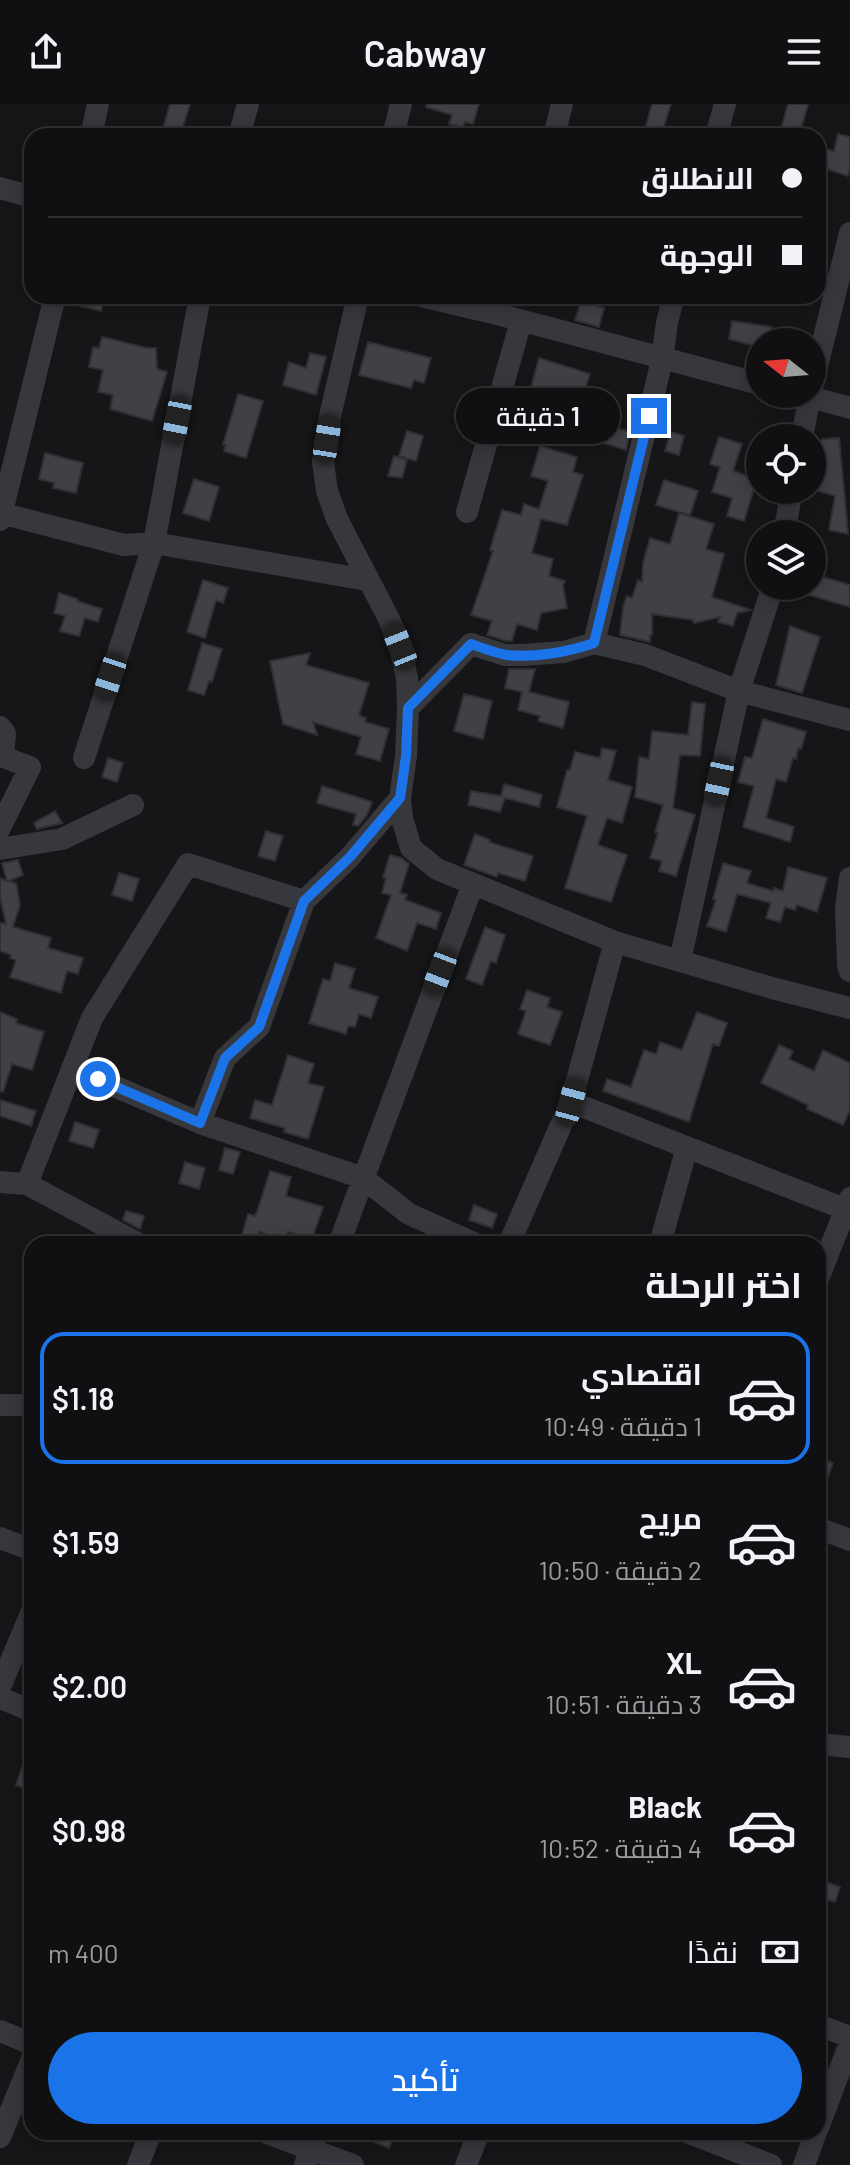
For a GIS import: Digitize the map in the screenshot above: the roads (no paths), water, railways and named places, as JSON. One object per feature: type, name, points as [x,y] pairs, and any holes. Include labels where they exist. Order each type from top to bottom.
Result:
[{"type":"street","points":[[93,128],[98,104]]},
{"type":"street","points":[[241,128],[248,104]]},
{"type":"street","points":[[395,128],[401,104]]},
{"type":"street","points":[[556,128],[562,104]]},
{"type":"street","points":[[718,128],[725,104]]},
{"type":"street","points":[[0,188],[24,195]]},
{"type":"street","points":[[825,328],[850,233]]},
{"type":"street","points":[[53,304],[1,515],[124,545],[154,543],[367,580]]},
{"type":"street","points":[[84,758],[154,543],[199,304]]},
{"type":"street","points":[[356,304],[330,416],[323,462],[327,491],[337,519],[400,646],[407,678],[408,708],[400,798],[411,848],[437,869],[615,942],[850,1008]]},
{"type":"street","points":[[594,643],[662,360],[672,304]]},
{"type":"street","points":[[500,305],[521,321],[746,381]]},
{"type":"street","points":[[467,512],[521,321]]},
{"type":"street","points":[[826,399],[850,408]]},
{"type":"street","points":[[680,961],[739,691],[768,600]]},
{"type":"street","points":[[408,708],[471,644],[505,655],[522,655],[564,652],[594,643],[645,655],[739,691],[850,720]]},
{"type":"street","points":[[0,727],[5,733],[3,757],[30,767],[0,828]]},
{"type":"street","points":[[200,1123],[225,1058],[259,1027],[304,901],[350,857],[400,798]]},
{"type":"street","points":[[0,849],[62,839],[133,805]]},
{"type":"street","points":[[27,1184],[92,1018],[188,864],[304,901]]},
{"type":"street","points":[[850,878],[846,909],[850,971]]},
{"type":"street","points":[[342,1236],[473,884]]},
{"type":"street","points":[[512,1236],[571,1102],[615,942]]},
{"type":"street","points":[[72,1068],[200,1123],[363,1178],[409,1214],[458,1236]]},
{"type":"street","points":[[571,1102],[849,1206],[826,1260]]},
{"type":"street","points":[[662,1236],[687,1147]]},
{"type":"street","points":[[0,1182],[27,1184],[124,1236]]},
{"type":"street","points":[[0,1405],[24,1405]]},
{"type":"street","points":[[826,1531],[850,1540]]},
{"type":"street","points":[[0,1538],[24,1547]]},
{"type":"street","points":[[0,1687],[24,1630]]},
{"type":"street","points":[[0,1698],[24,1708]]},
{"type":"street","points":[[826,1745],[850,1747]]},
{"type":"street","points":[[826,2029],[850,2040],[826,2105]]},
{"type":"street","points":[[0,2031],[24,2041]]},
{"type":"street","points":[[0,2137],[24,2078]]},
{"type":"street","points":[[138,2165],[148,2140]]},
{"type":"street","points":[[286,2140],[353,2165]]},
{"type":"street","points":[[466,2165],[476,2140]]},
{"type":"street","points":[[707,2140],[771,2165]]},
{"type":"street","points":[[804,2165],[813,2140]]}]
